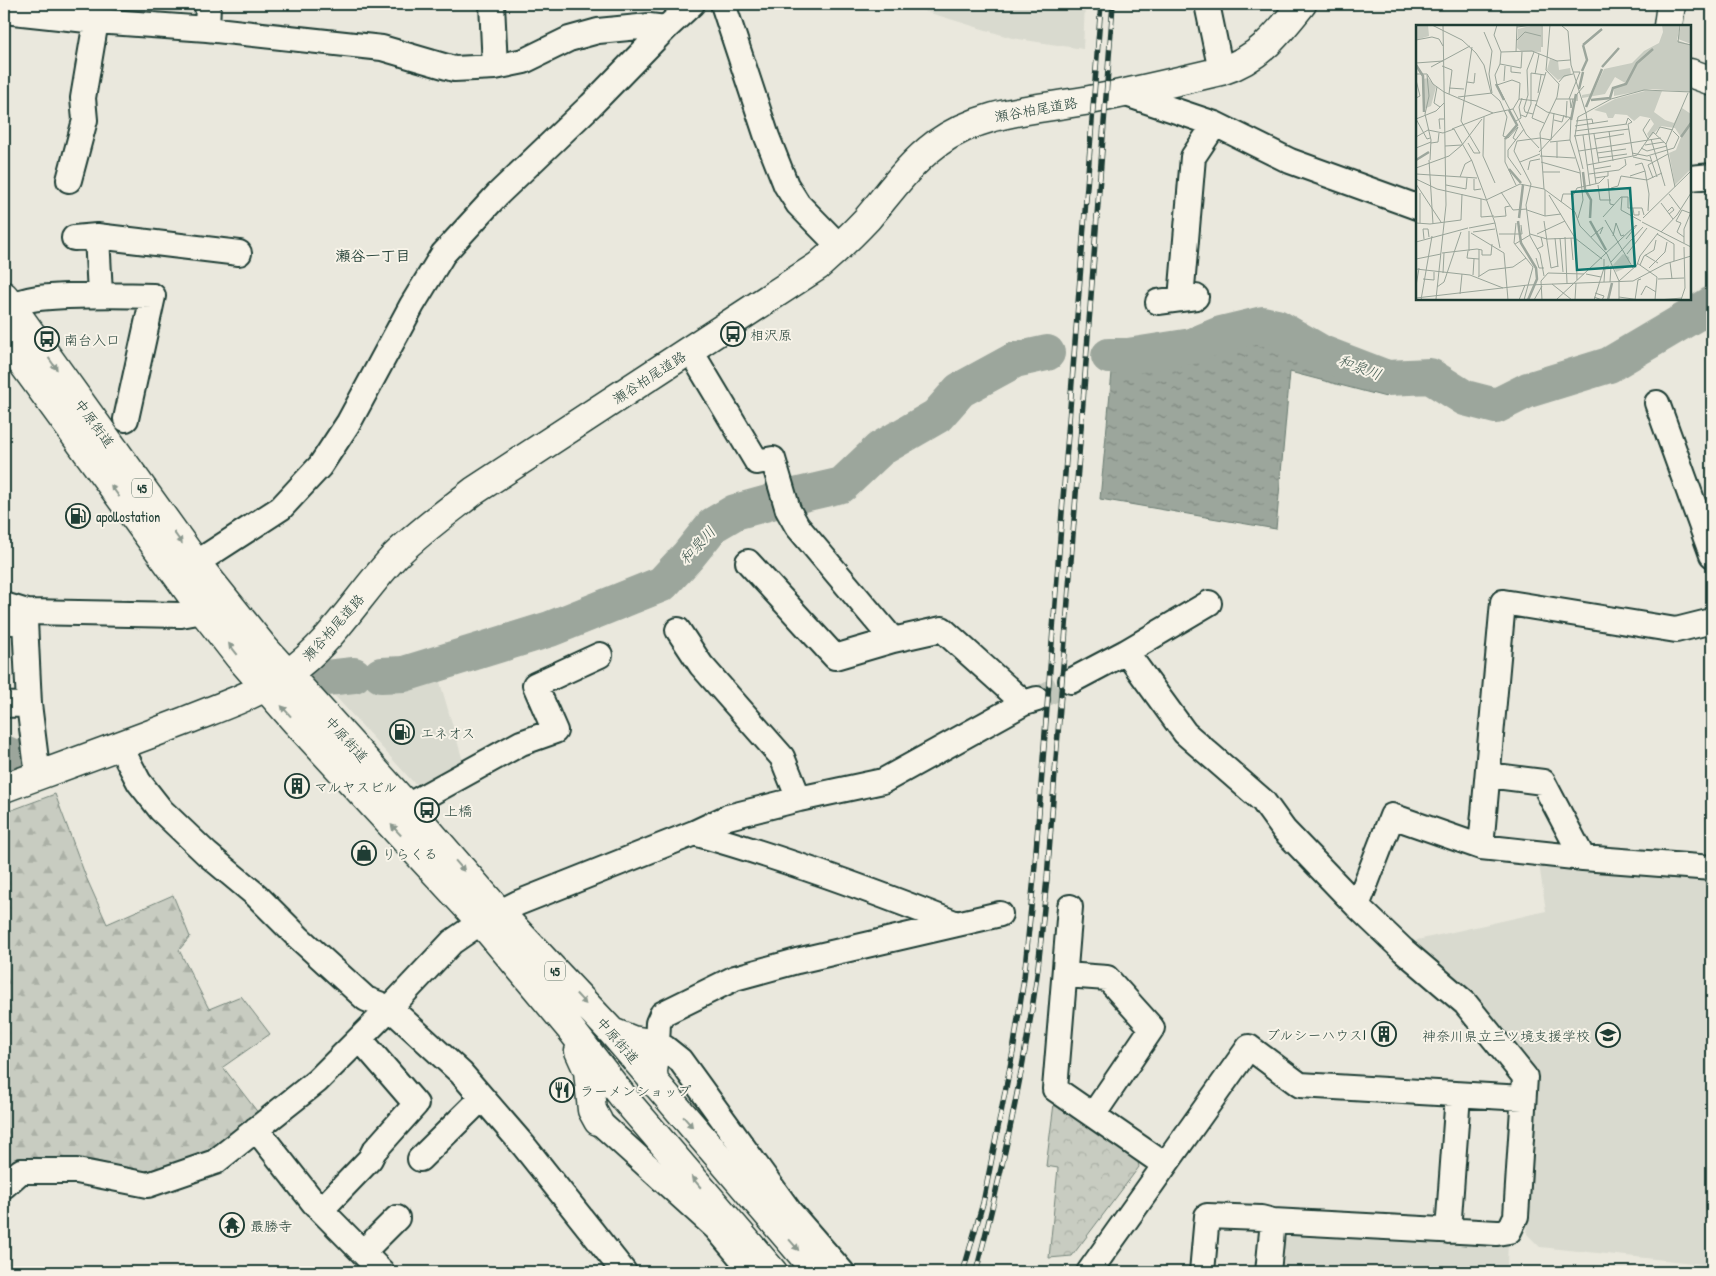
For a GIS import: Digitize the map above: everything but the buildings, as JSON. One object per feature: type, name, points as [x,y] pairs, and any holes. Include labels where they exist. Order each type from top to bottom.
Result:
[{"type":"main road","name":"瀬谷柏尾道路","points":[[4,788],[223,706],[276,680],[304,660],[321,643],[394,557],[420,533],[474,492],[818,266],[840,247],[868,218],[910,166],[936,144],[956,131],[986,118],[1015,111],[1123,93],[1236,66],[1275,38],[1302,4]]},
{"type":"main road","points":[[1668,25],[1671,4]]},
{"type":"main road","points":[[1691,73],[1712,81]]},
{"type":"main road","name":"中原街道","points":[[7,301],[196,563],[276,680],[490,917],[612,1032],[818,1272]]},
{"type":"main road","name":"中原街道","points":[[4,338],[203,611],[239,657],[276,680],[408,806],[569,1027],[624,1098],[773,1272]]},
{"type":"main road","points":[[569,1027],[588,1071],[592,1110],[598,1121]]},
{"type":"main road","points":[[612,1032],[632,1040],[656,1044],[653,1071],[654,1083]]},
{"type":"main road","points":[[598,1121],[598,1110],[603,1103],[618,1097],[624,1098]]},
{"type":"street","points":[[207,29],[208,4]]},
{"type":"street","points":[[492,4],[495,67]]},
{"type":"street","points":[[196,563],[281,508],[320,466],[349,422],[412,305],[443,254],[498,194],[692,4]]},
{"type":"street","points":[[723,4],[767,137],[786,185],[798,204],[840,247]]},
{"type":"street","points":[[1207,4],[1221,71]]},
{"type":"street","points":[[4,11],[96,21],[207,29],[382,48],[454,69],[495,67],[524,60],[569,39],[598,31],[649,26],[666,28]]},
{"type":"street","points":[[69,180],[85,120],[83,98],[96,21]]},
{"type":"street","points":[[1123,93],[1215,124],[1290,161],[1416,206]]},
{"type":"street","points":[[1179,299],[1193,157],[1215,124]]},
{"type":"street","points":[[1691,178],[1712,176]]},
{"type":"street","points":[[100,294],[86,237],[239,253]]},
{"type":"street","points":[[7,301],[100,294],[153,296],[126,419]]},
{"type":"street","points":[[690,350],[757,462],[773,459],[785,500],[797,526],[893,640]]},
{"type":"street","points":[[1657,403],[1712,555]]},
{"type":"street","points":[[4,1186],[21,1171],[77,1171],[148,1185],[215,1162],[317,1081],[360,1039],[452,942],[462,933],[490,917],[694,833],[728,817],[800,799],[883,782],[1030,701],[942,629],[893,640],[835,657],[748,562]]},
{"type":"street","points":[[1481,847],[1503,602],[1676,630],[1712,621]]},
{"type":"street","points":[[1071,681],[1126,652],[1209,603]]},
{"type":"street","points":[[4,605],[19,618],[181,615],[203,611]]},
{"type":"street","points":[[19,618],[38,776]]},
{"type":"street","points":[[678,630],[700,666],[782,757],[800,799]]},
{"type":"street","points":[[1126,652],[1185,734],[1263,801],[1284,830],[1357,906],[1403,950],[1465,1003],[1525,1077],[1516,1216],[1509,1231],[1497,1233],[1206,1216],[1202,1272]]},
{"type":"street","points":[[408,806],[520,743],[555,731],[535,685],[600,655]]},
{"type":"street","points":[[4,705],[29,704]]},
{"type":"street","points":[[120,746],[139,782],[161,810],[256,895],[366,1000],[390,1008],[461,1073],[524,1146],[624,1272]]},
{"type":"street","points":[[1488,775],[1543,782],[1583,858]]},
{"type":"street","points":[[1357,906],[1392,816],[1481,847],[1583,858],[1712,868]]},
{"type":"street","points":[[694,833],[733,844],[870,890],[957,924]]},
{"type":"street","points":[[1070,907],[1055,1089],[1165,1165]]},
{"type":"street","points":[[842,1272],[790,1212],[680,1060],[665,1048],[656,1044],[658,1024],[662,1014],[735,978],[797,961],[1000,914]]},
{"type":"street","points":[[1065,975],[1107,978],[1152,1028],[1093,1115]]},
{"type":"street","points":[[321,1210],[370,1159],[374,1151],[416,1104],[360,1039]]},
{"type":"street","points":[[1089,1272],[1249,1048],[1300,1086],[1523,1098]]},
{"type":"street","points":[[1448,1230],[1458,1095]]},
{"type":"street","points":[[420,1159],[482,1098]]},
{"type":"street","points":[[598,1121],[716,1228],[753,1272]]},
{"type":"street","points":[[256,1128],[321,1210],[382,1272]]},
{"type":"street","points":[[363,1252],[397,1218]]},
{"type":"street","points":[[1268,1272],[1273,1221]]},
{"type":"shaded area","points":[[901,4],[1085,4],[1083,49],[1012,38]]},
{"type":"shaded area","points":[[382,669],[380,682],[409,680],[437,672],[463,761],[427,785],[414,783],[316,675]]},
{"type":"shaded area","name":"神奈川県立三ツ境支援学校","points":[[1539,864],[1712,877],[1712,1265],[1540,1247],[1527,1234],[1535,1074],[1412,947],[1417,940],[1546,911]]},
{"type":"shaded area","points":[[1291,1234],[1508,1243],[1507,1264],[1518,1272],[1279,1272],[1282,1242]]},
{"type":"green space","points":[[55,794],[86,877],[107,924],[173,895],[190,937],[179,950],[209,1009],[241,996],[270,1034],[223,1067],[259,1114],[205,1153],[167,1169],[137,1172],[93,1160],[29,1159],[4,1175],[4,813]]},
{"type":"green space","points":[[1055,1096],[1137,1158],[1139,1167],[1072,1256],[1049,1258],[1058,1168],[1046,1166]]},
{"type":"water","points":[[1276,329],[1301,340],[1322,353],[1387,378],[1386,397],[1290,372],[1276,529],[1100,499],[1113,362],[1245,332]]},
{"type":"waterway","name":"和泉川","points":[[1109,356],[1128,356],[1192,346],[1221,334],[1263,324],[1277,327],[1322,353],[1387,378],[1430,376],[1465,398],[1496,406],[1528,390],[1609,365],[1712,304]]},
{"type":"waterway","name":"和泉川","points":[[381,675],[404,674],[550,629],[662,584],[713,525],[735,512],[842,485],[880,449],[937,416],[960,390],[1015,360],[1047,353]]},
{"type":"waterway","name":"和泉川","points":[[326,678],[354,675]]},
{"type":"waterway","name":"和泉川","points":[[4,753],[24,762]]},
{"type":"tunnel","points":[[1037,699],[1071,681]]},
{"type":"railway","points":[[963,1272],[983,1203],[1013,1052],[1024,978],[1034,877],[1101,4]]},
{"type":"railway","points":[[976,1272],[994,1200],[1017,1092],[1039,956],[1047,879],[1113,4]]},
{"type":"place","name":"相沢原","points":[[733,334]]},
{"type":"place","name":"南台入口","points":[[47,339]]},
{"type":"place","name":"apollostation","points":[[78,516]]},
{"type":"place","name":"エネオス","points":[[402,732]]},
{"type":"place","name":"マルヤスビル","points":[[297,786]]},
{"type":"place","name":"上橋","points":[[427,810]]},
{"type":"place","name":"りらくる","points":[[364,853]]},
{"type":"place","name":"ブルシーハウスI","points":[[1384,1034]]},
{"type":"place","name":"神奈川県立三ツ境支援学校","points":[[1608,1035]]},
{"type":"place","name":"ラーメンショップ","points":[[562,1090]]},
{"type":"place","name":"最勝寺","points":[[232,1225]]},
{"type":"district","name":"瀬谷一丁目","points":[[373,255]]}]
